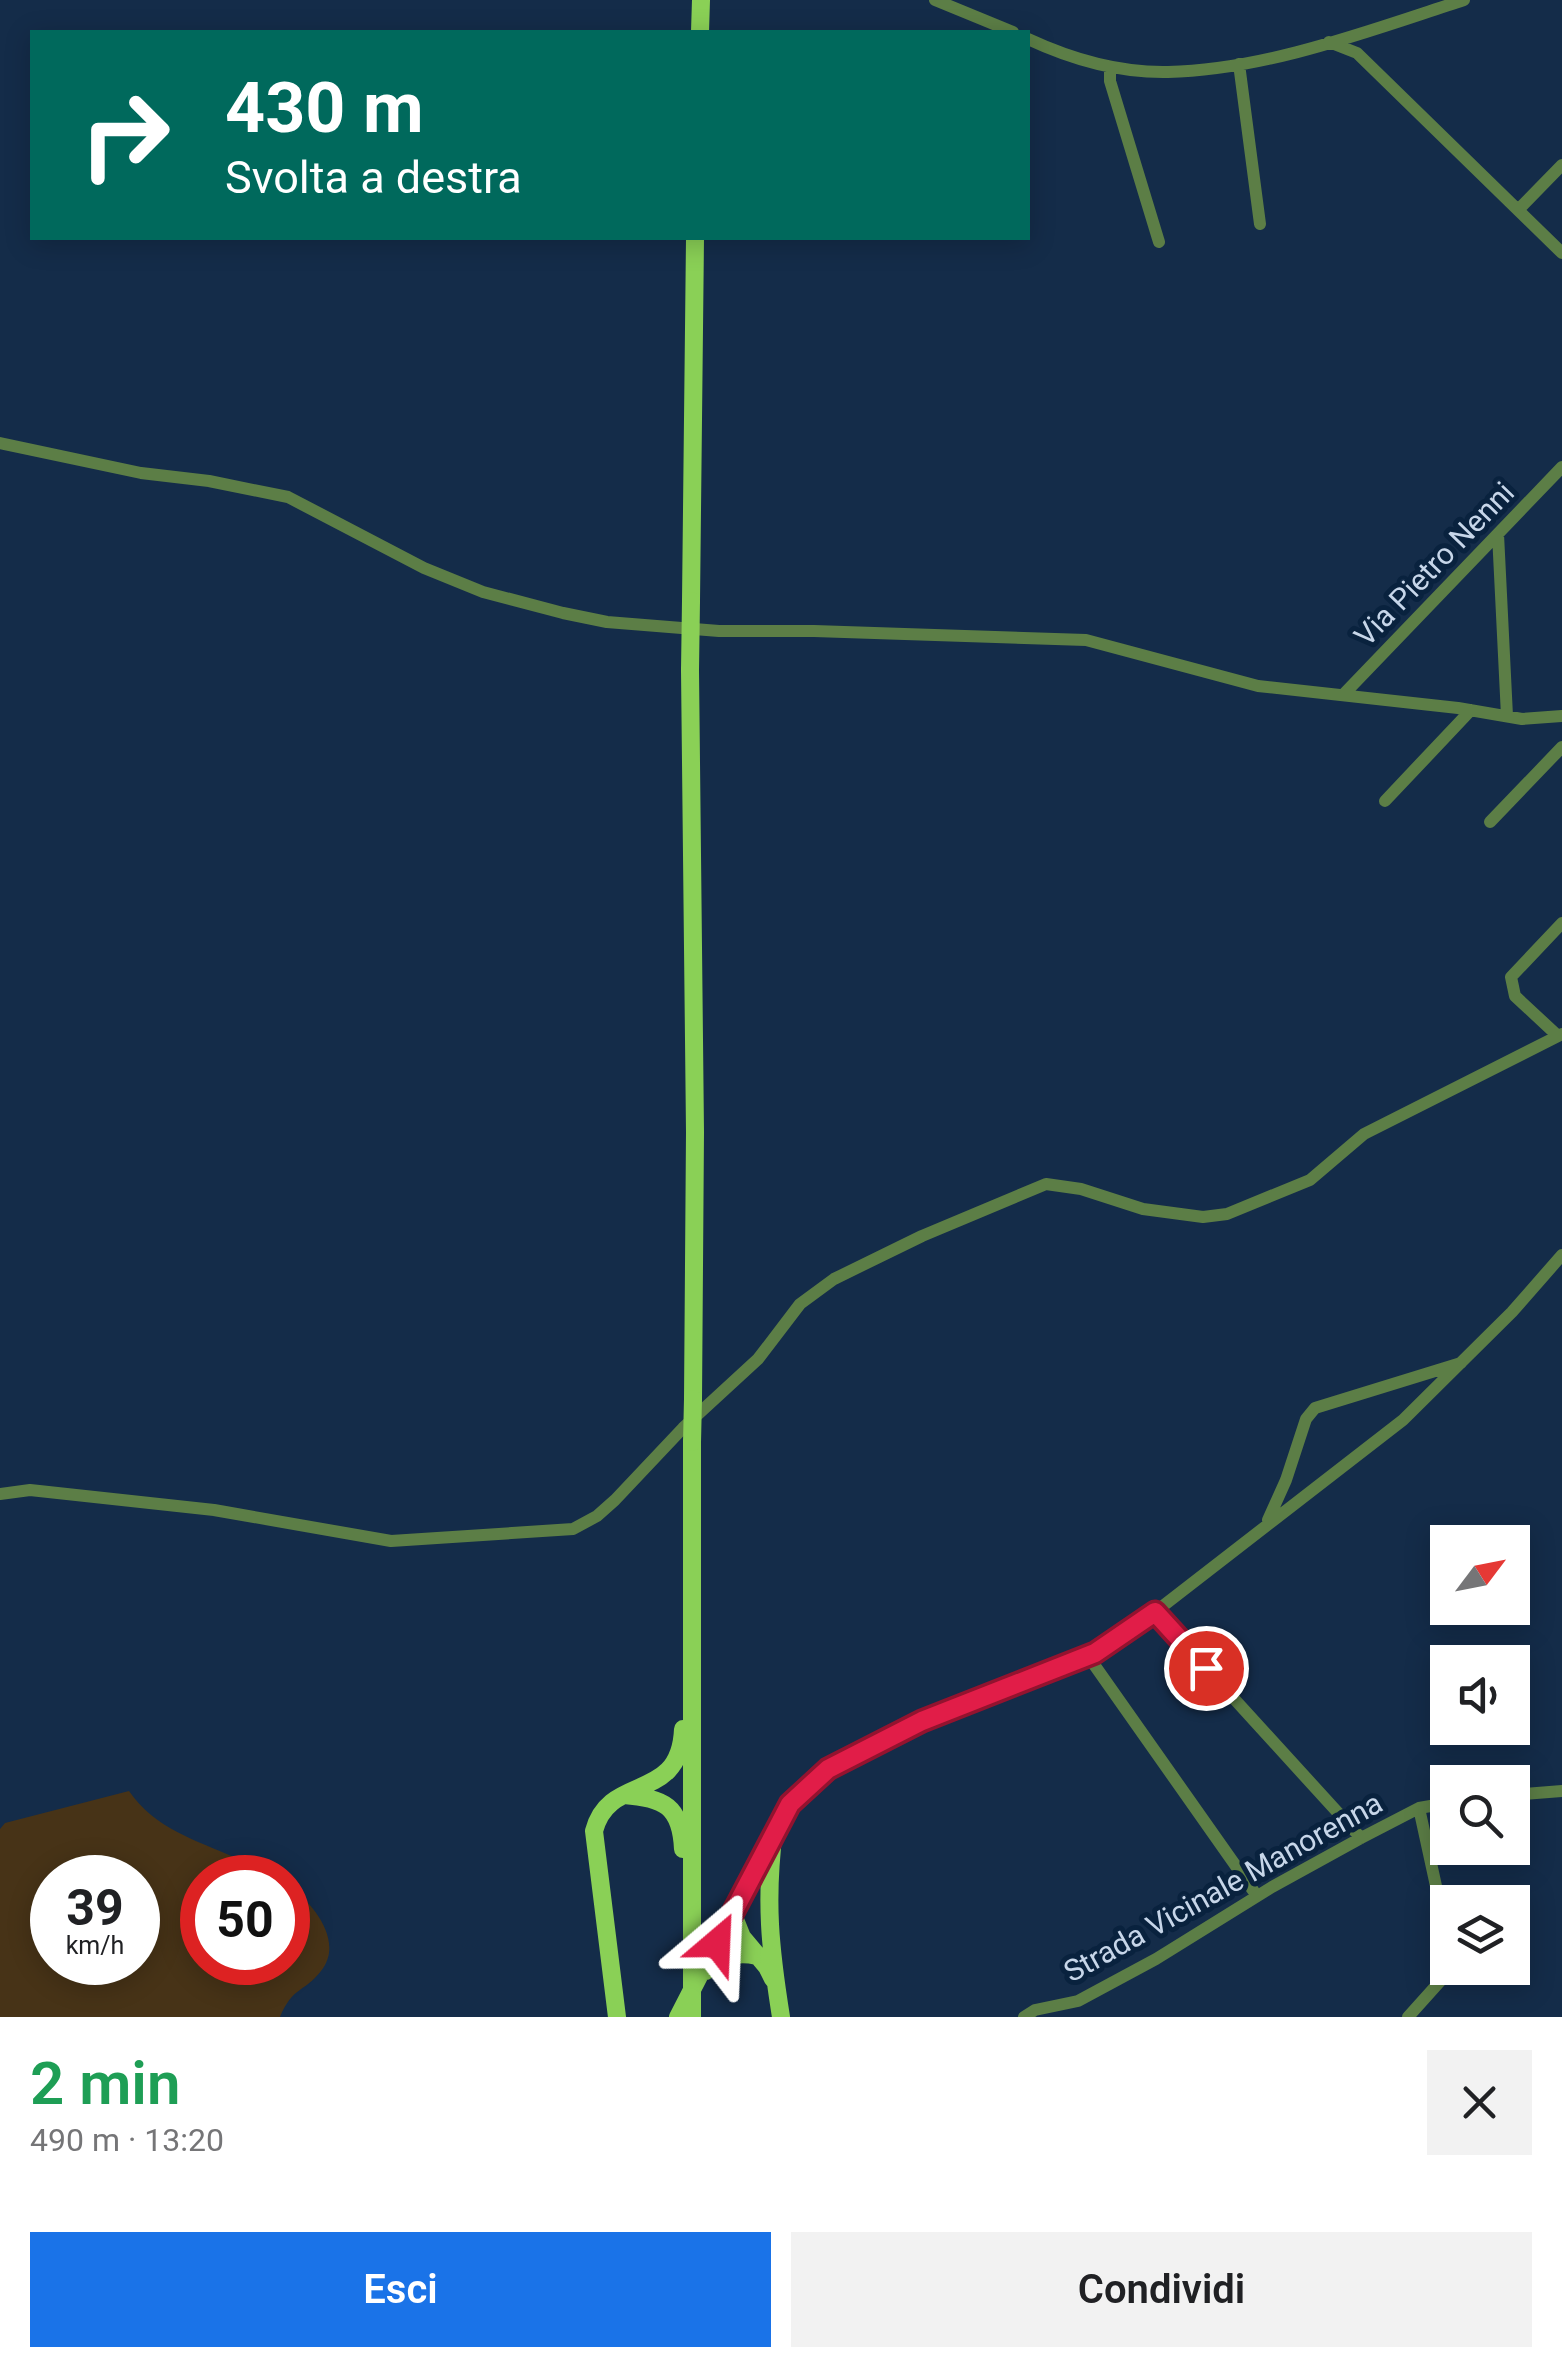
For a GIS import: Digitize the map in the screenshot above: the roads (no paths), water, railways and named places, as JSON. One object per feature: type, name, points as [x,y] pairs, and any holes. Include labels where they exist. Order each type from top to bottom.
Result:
[{"type":"main road","points":[[700,30],[701,0]]},
{"type":"main road","points":[[681,2016],[692,1944],[688,1435],[692,1399],[695,1132],[690,670],[695,240]]},
{"type":"main road","points":[[619,2012],[594,1831],[608,1805],[664,1776],[677,1763],[682,1747],[683,1714],[692,1696]]},
{"type":"main road","points":[[623,1795],[664,1802],[677,1816],[691,1892]]},
{"type":"main road","points":[[774,1830],[768,1924],[782,2017]]},
{"type":"main road","points":[[732,1912],[750,1912],[768,1924]]},
{"type":"main road","points":[[681,2016],[732,1912]]},
{"type":"main road","points":[[732,1912],[742,1937],[767,1966],[776,1985]]},
{"type":"main road","points":[[702,1974],[722,1958],[738,1952],[756,1956]]},
{"type":"street","points":[[935,0],[965,6],[1009,30]]},
{"type":"street","points":[[1030,40],[1082,61],[1164,72],[1239,64],[1328,42],[1464,0]]},
{"type":"street","points":[[1357,53],[1368,30]]},
{"type":"street","points":[[1328,42],[1357,53],[1562,253]]},
{"type":"street","points":[[1239,64],[1260,224]]},
{"type":"street","points":[[1110,67],[1110,81],[1159,242]]},
{"type":"street","points":[[1518,210],[1562,164]]},
{"type":"street","points":[[0,443],[141,473],[210,481],[288,497],[424,568],[483,592],[562,613],[640,626],[719,632],[814,630],[1086,640],[1258,686],[1522,719],[1562,716]]},
{"type":"street","name":"Via Pietro Nenni","points":[[1343,695],[1562,468]]},
{"type":"street","points":[[1498,534],[1507,716]]},
{"type":"street","points":[[1385,801],[1471,710]]},
{"type":"street","points":[[1490,822],[1562,747]]},
{"type":"street","points":[[0,1494],[30,1490],[214,1510],[391,1542],[572,1529],[597,1516],[688,1435],[816,1290],[922,1236],[1046,1184],[1081,1189],[1143,1209],[1203,1217],[1227,1214],[1310,1180],[1364,1134],[1560,1035],[1515,996],[1511,977],[1561,927]]},
{"type":"street","points":[[732,1912],[774,1830],[798,1795],[828,1769],[922,1721],[1088,1656],[1155,1612],[1404,1420],[1562,1255]]},
{"type":"street","points":[[1268,1522],[1306,1419],[1315,1408],[1463,1362]]},
{"type":"street","points":[[1155,1612],[1361,1838]]},
{"type":"street","points":[[1088,1656],[1256,1896]]},
{"type":"street","points":[[1530,1794],[1562,1791]]},
{"type":"street","name":"Strada Vicinale Manorenna","points":[[1024,2017],[1035,2010],[1078,2000],[1156,1959],[1256,1896],[1361,1838],[1430,1806]]},
{"type":"street","points":[[1419,1808],[1436,1885]]},
{"type":"street","points":[[1408,2017],[1439,1985]]}]
